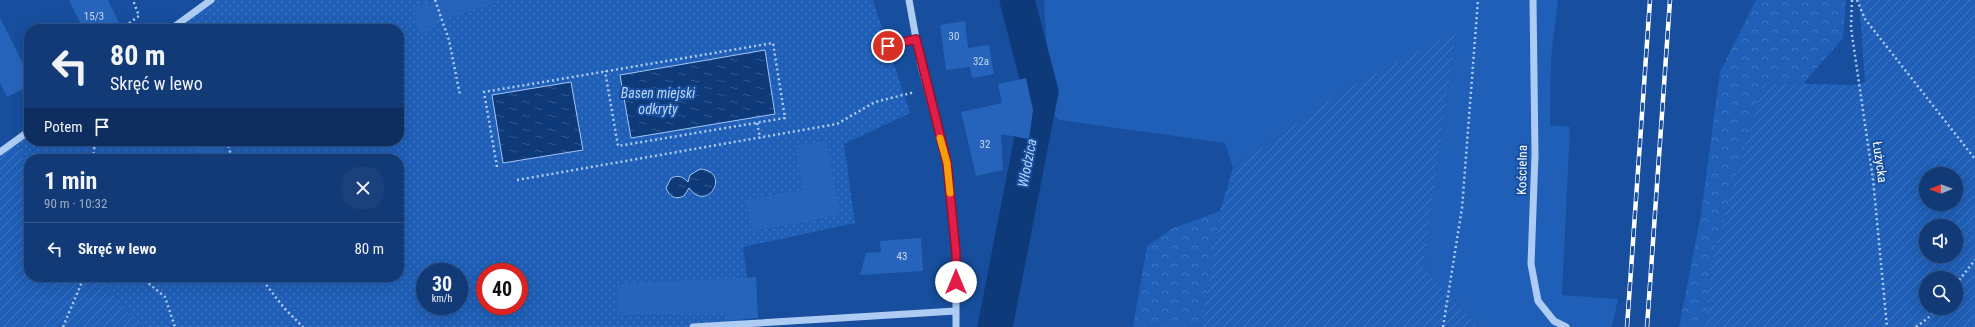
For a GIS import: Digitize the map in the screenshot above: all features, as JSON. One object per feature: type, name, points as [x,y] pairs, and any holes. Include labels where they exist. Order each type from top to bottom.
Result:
[{"type":"street","points":[[178,24],[211,0]]},
{"type":"street","points":[[909,0],[916,39],[947,163],[956,253],[956,327]]},
{"type":"street","name":"Kościelna","points":[[1533,0],[1535,155],[1531,264],[1538,301],[1554,321],[1566,327]]},
{"type":"street","points":[[888,46],[916,39]]},
{"type":"street","points":[[0,152],[24,135]]},
{"type":"street","points":[[692,327],[956,310]]},
{"type":"path","points":[[128,24],[139,16],[133,0]]},
{"type":"path","points":[[435,0],[449,40],[460,95]]},
{"type":"path","points":[[1443,327],[1462,208],[1478,0]]},
{"type":"path","name":"Łużycka","points":[[1852,0],[1851,28],[1873,179],[1886,327]]},
{"type":"path","points":[[1857,0],[1865,18],[1975,159]]},
{"type":"path","points":[[497,167],[484,92],[605,71],[773,43],[785,118],[618,146],[605,71]]},
{"type":"path","points":[[517,180],[837,124],[875,102],[918,92]]},
{"type":"path","points":[[758,123],[760,138]]},
{"type":"path","points":[[1963,275],[1975,260]]},
{"type":"path","points":[[63,327],[82,282]]},
{"type":"path","points":[[148,282],[165,297],[175,327]]},
{"type":"path","points":[[264,282],[285,309],[303,327]]},
{"type":"path","points":[[1916,327],[1930,315]]},
{"type":"green space","points":[[211,0],[873,0],[910,113],[844,144],[855,223],[743,247],[752,313],[732,327],[146,327],[136,322],[106,282],[404,282],[404,154],[24,154],[24,162],[14,141],[24,136],[24,146],[404,146],[404,24],[180,24]]},
{"type":"green space","points":[[1044,0],[1558,0],[1551,58],[1550,125],[1570,127],[1562,295],[1618,299],[1612,327],[1479,327],[1423,267],[1456,33],[1346,89],[1233,168],[1225,143],[1059,120],[1050,112]]},
{"type":"green space","points":[[1756,0],[1846,0],[1843,38],[1803,84],[1763,83],[1710,267],[1706,327],[1679,327],[1701,214],[1720,72]]},
{"type":"green space","points":[[1859,0],[1975,0],[1975,327],[1706,327],[1710,267],[1763,83],[1853,85],[1865,82]]},
{"type":"green space","points":[[1456,32],[1423,267],[1479,327],[1201,327],[1220,211],[1233,168],[1346,89]]},
{"type":"green space","points":[[14,141],[24,162],[24,282],[106,282],[136,322],[146,327],[0,327],[0,153]]},
{"type":"green space","points":[[1220,211],[1201,327],[1133,327],[1147,246],[1173,228]]},
{"type":"water","name":"Basen miejski odkryty","points":[[765,50],[775,114],[631,138],[620,75]]},
{"type":"water","points":[[571,82],[583,150],[503,163],[492,95]]},
{"type":"water","points":[[700,169],[709,171],[714,176],[716,183],[714,189],[709,194],[703,196],[696,195],[689,188],[684,196],[678,198],[675,198],[669,194],[666,188],[671,178],[680,177],[684,178],[688,182],[690,175]]},
{"type":"building","points":[[69,0],[108,0],[119,23],[117,24],[81,24]]},
{"type":"building","points":[[436,0],[493,0],[494,3],[436,22],[437,27],[420,33],[412,8]]},
{"type":"building","points":[[0,18],[24,65],[24,88],[7,97],[0,83]]},
{"type":"building","points":[[965,21],[968,48],[989,45],[994,74],[972,78],[970,67],[946,70],[940,25]]},
{"type":"building","points":[[1026,78],[1033,110],[1029,139],[1001,134],[1003,170],[976,176],[961,112],[1002,103],[998,84]]},
{"type":"building","points":[[826,140],[840,215],[752,231],[746,200],[803,190],[795,146]]},
{"type":"building","points":[[196,146],[223,146],[224,154],[197,154]]},
{"type":"building","points":[[921,238],[923,271],[860,275],[866,253],[881,252],[880,241]]},
{"type":"building","points":[[756,277],[758,318],[727,320],[727,313],[617,315],[617,284]]},
{"type":"waterway","name":"Włodzica","points":[[995,327],[1041,92],[1017,0]]},
{"type":"railway","points":[[1627,327],[1650,0]]},
{"type":"railway","points":[[1647,327],[1670,0]]},
{"type":"slow traffic","points":[[940,138],[947,163],[950,193]]},
{"type":"route","points":[[888,46],[916,39],[921,66],[947,163],[956,253],[956,282]]}]
